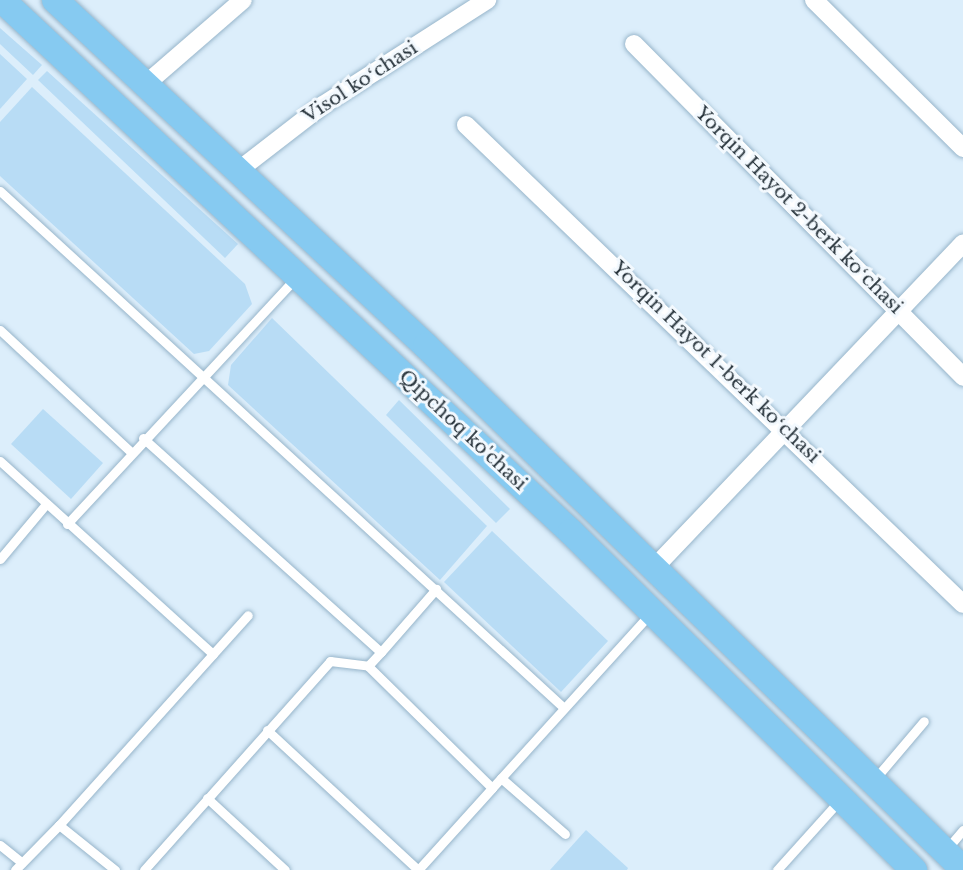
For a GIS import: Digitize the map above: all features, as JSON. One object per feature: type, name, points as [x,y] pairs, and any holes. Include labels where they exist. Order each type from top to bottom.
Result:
[{"type":"main road","name":"Qipchoq ko'chasi","points":[[2,0],[571,532],[914,870]]},
{"type":"main road","name":"Qipchoq ko'chasi","points":[[55,0],[239,170],[954,860]]},
{"type":"main road","points":[[571,532],[576,513],[594,510]]},
{"type":"main road","points":[[795,753],[815,747],[818,728]]},
{"type":"street","points":[[146,84],[243,0]]},
{"type":"street","name":"Visol koʻchasi","points":[[239,170],[323,104],[487,0]]},
{"type":"street","points":[[814,0],[963,148]]},
{"type":"street","name":"Yorqin Hayot 2-berk koʻchasi","points":[[634,44],[963,377]]},
{"type":"street","name":"Yorqin Hayot 1-berk koʻchasi","points":[[466,125],[785,425],[963,604]]},
{"type":"street","points":[[654,568],[785,425],[963,244]]},
{"type":"lane","points":[[0,191],[563,707]]},
{"type":"lane","points":[[67,524],[143,438],[204,377],[298,275]]},
{"type":"lane","points":[[0,330],[131,452]]},
{"type":"lane","points":[[143,438],[381,652]]},
{"type":"lane","points":[[0,461],[213,654]]},
{"type":"lane","points":[[0,559],[46,504]]},
{"type":"lane","points":[[368,666],[436,589]]},
{"type":"lane","points":[[267,730],[418,870],[563,707],[652,612]]},
{"type":"lane","points":[[0,845],[19,866],[248,615]]},
{"type":"lane","points":[[144,870],[330,661],[368,666],[492,788]]},
{"type":"lane","points":[[873,781],[924,721]]},
{"type":"lane","points":[[501,778],[565,834]]},
{"type":"lane","points":[[207,798],[285,870]]},
{"type":"lane","points":[[777,870],[842,799]]},
{"type":"lane","points":[[58,825],[115,870]]},
{"type":"lane","points":[[954,860],[963,830]]},
{"type":"shaded area","points":[[0,28],[42,65],[33,75],[0,44]]},
{"type":"shaded area","points":[[0,54],[27,79],[0,109]]},
{"type":"shaded area","points":[[47,71],[238,244],[225,258],[38,80]]},
{"type":"shaded area","points":[[32,87],[245,284],[252,304],[209,351],[194,354],[0,176],[0,122]]},
{"type":"shaded area","points":[[272,318],[487,526],[440,580],[228,385],[231,365]]},
{"type":"shaded area","points":[[399,400],[510,509],[496,523],[386,415]]},
{"type":"shaded area","points":[[43,409],[103,463],[71,499],[11,444]]},
{"type":"shaded area","points":[[492,531],[608,641],[561,692],[444,582]]},
{"type":"shaded area","points":[[586,830],[628,868],[627,870],[550,870]]}]
